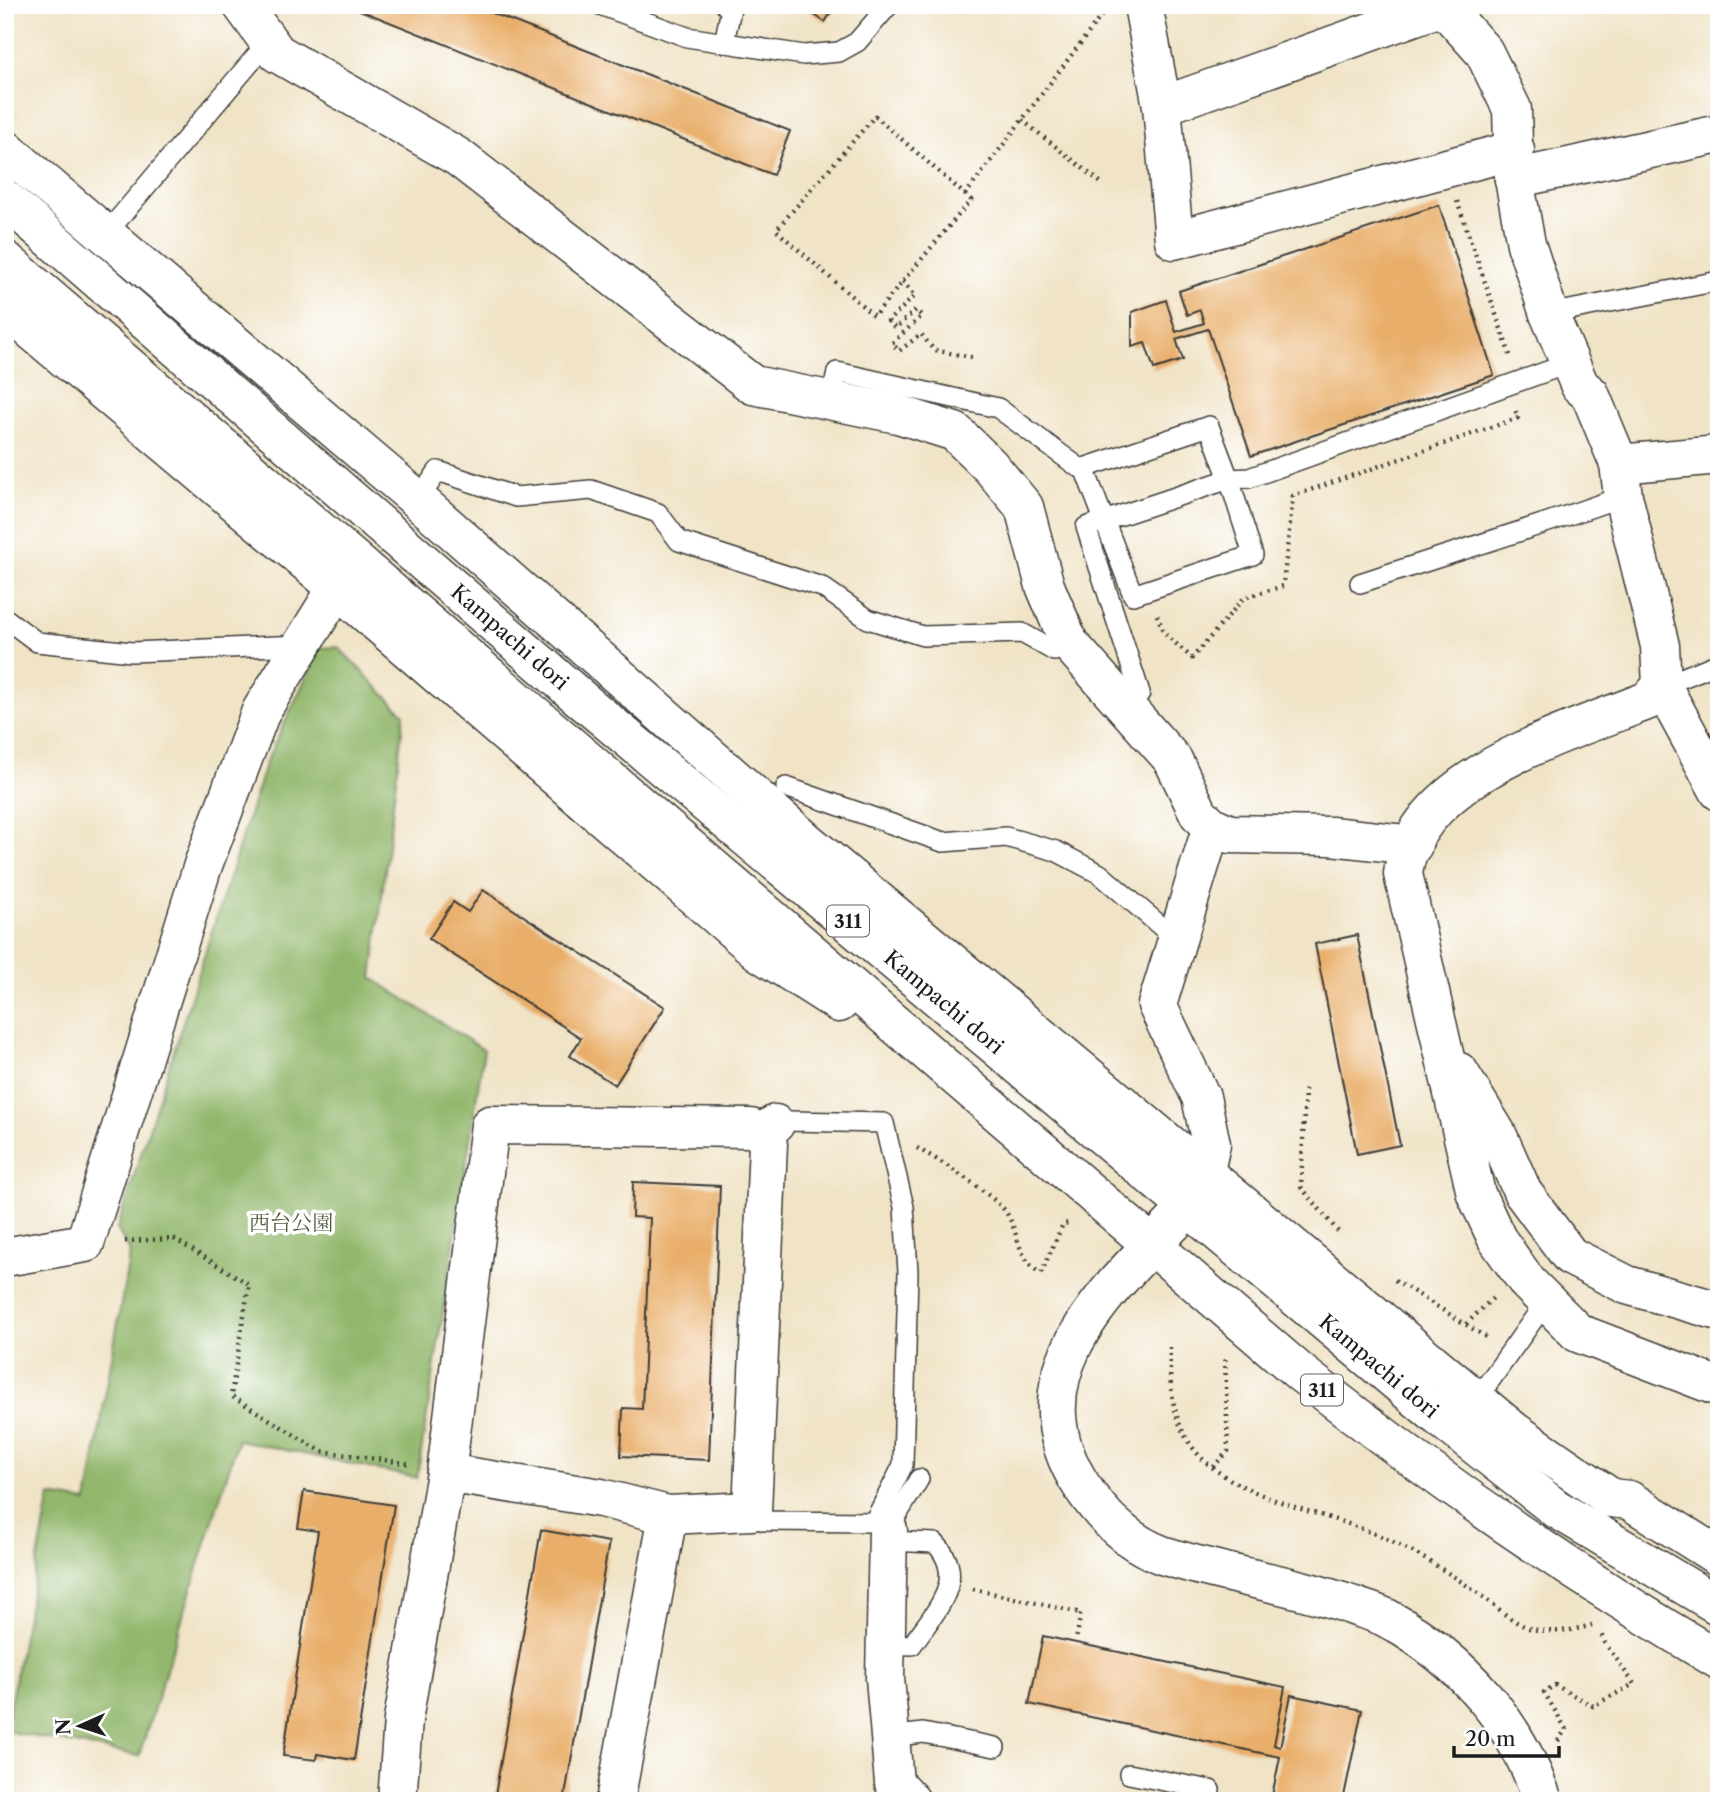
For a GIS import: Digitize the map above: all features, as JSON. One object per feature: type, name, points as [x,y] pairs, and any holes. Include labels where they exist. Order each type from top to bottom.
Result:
[{"type":"street","points":[[1143,5],[1162,106],[1174,240],[1514,164],[1719,134]]},
{"type":"street","points":[[1162,106],[1442,6],[1484,52],[1512,109],[1514,164],[1526,244],[1549,314],[1580,386],[1590,394],[1621,480],[1660,646],[1662,686],[1719,791]]},
{"type":"street","points":[[246,7],[267,43],[277,53],[458,157],[753,385],[898,414],[955,432],[990,466],[1024,507],[1045,586],[1069,643],[1173,760],[1199,814],[1212,826],[1230,834],[1331,836],[1413,845]]},
{"type":"street","points":[[5,149],[105,235],[410,509],[1515,1432],[1611,1498],[1629,1500],[1719,1557]]},
{"type":"street","name":"Kampachi dori","points":[[5,199],[581,699],[1434,1413],[1555,1508],[1719,1606]]},
{"type":"street","name":"Kampachi dori","points":[[5,260],[545,721],[955,1078],[1302,1374],[1387,1441],[1588,1580],[1719,1660]]},
{"type":"street","points":[[5,308],[337,587],[759,952],[955,1078]]},
{"type":"street","points":[[1621,480],[1719,455]]},
{"type":"street","points":[[5,1257],[85,1242],[203,865],[261,711],[337,587]]},
{"type":"street","points":[[1662,686],[1649,700],[1489,765],[1446,798],[1421,827],[1403,874],[1476,1194],[1497,1239],[1545,1303],[1578,1333],[1719,1387]]},
{"type":"street","points":[[1205,1171],[1211,1144],[1201,1097],[1157,1005],[1212,826]]},
{"type":"street","points":[[1445,1049],[1497,1134],[1523,1193],[1570,1256],[1627,1285],[1719,1311]]},
{"type":"street","points":[[397,1801],[402,1720],[434,1470],[490,1125],[768,1128],[752,1511],[668,1515],[601,1498],[434,1470]]},
{"type":"street","points":[[1189,1206],[1089,1314],[1062,1369],[1059,1387],[1060,1431],[1077,1479],[1090,1499],[1118,1529],[1161,1554],[1325,1596],[1389,1619],[1444,1655],[1488,1698],[1518,1744],[1534,1774],[1543,1801]]},
{"type":"street","points":[[615,1801],[668,1515]]},
{"type":"street","points":[[884,1531],[885,1644],[890,1737],[894,1783],[901,1798]]},
{"type":"lane","points":[[600,5],[687,37],[804,55],[839,52],[857,42],[889,5]]},
{"type":"lane","points":[[724,43],[731,9],[725,5]]},
{"type":"lane","points":[[105,235],[267,43]]},
{"type":"lane","points":[[1549,314],[1719,281]]},
{"type":"lane","points":[[1127,709],[1140,694],[1087,537],[1086,527],[1102,519],[1228,479],[1249,478],[1570,363]]},
{"type":"lane","points":[[831,401],[837,372],[998,408],[1078,467],[1084,468],[1209,426],[1253,555],[1133,595],[1084,468]]},
{"type":"lane","points":[[410,509],[438,471],[516,497],[591,490],[658,513],[679,541],[822,587],[868,619],[923,636],[1022,633],[1054,651],[1069,643]]},
{"type":"lane","points":[[1360,583],[1480,542],[1543,526],[1621,480]]},
{"type":"lane","points":[[5,618],[37,642],[132,652],[301,645]]},
{"type":"lane","points":[[1662,686],[1719,663]]},
{"type":"lane","points":[[786,787],[943,842],[1006,837],[1056,851],[1100,874],[1178,941]]},
{"type":"lane","points":[[768,1128],[791,1121],[884,1123],[904,1207],[908,1272],[903,1465],[884,1531]]},
{"type":"lane","points":[[1477,1399],[1545,1303]]},
{"type":"lane","points":[[884,1531],[919,1479]]},
{"type":"lane","points":[[752,1511],[764,1521],[884,1531],[935,1543],[944,1553],[952,1572],[949,1588],[912,1645],[885,1644]]},
{"type":"lane","points":[[890,1737],[923,1733],[995,1747]]},
{"type":"lane","points":[[1129,1774],[1210,1790],[1208,1801]]},
{"type":"path","points":[[965,195],[1110,5]]},
{"type":"path","points":[[875,117],[965,195],[971,201],[874,316],[776,230],[875,117]]},
{"type":"path","points":[[1022,120],[1104,185]]},
{"type":"path","points":[[1454,191],[1514,366]]},
{"type":"path","points":[[903,281],[915,296],[888,321],[895,328],[916,310],[922,316],[892,343],[899,351],[921,334],[934,350],[976,358]]},
{"type":"path","points":[[1153,605],[1164,633],[1192,658],[1244,598],[1283,586],[1293,496],[1518,418],[1511,399]]},
{"type":"path","points":[[1305,1089],[1301,1187],[1347,1241]]},
{"type":"path","points":[[888,1141],[899,1139],[944,1162],[1005,1211],[1022,1254],[1041,1273],[1063,1224]]},
{"type":"path","points":[[85,1242],[174,1239],[249,1283],[231,1396],[321,1451],[434,1470]]},
{"type":"path","points":[[1385,1274],[1510,1352]]},
{"type":"path","points":[[1466,1324],[1500,1291]]},
{"type":"path","points":[[1170,1347],[1168,1385],[1180,1426],[1194,1449],[1213,1467],[1247,1488],[1390,1540],[1457,1578],[1512,1620],[1531,1628],[1553,1632],[1598,1623],[1605,1643],[1633,1684],[1593,1706],[1555,1685],[1544,1692],[1566,1729],[1555,1744]]},
{"type":"path","points":[[1213,1467],[1228,1451],[1225,1349]]},
{"type":"path","points":[[962,1587],[1081,1613],[1076,1640]]},
{"type":"green space","name":"西台公園","points":[[338,647],[404,714],[372,978],[484,1050],[417,1478],[238,1440],[139,1756],[5,1731],[50,1496],[87,1502],[130,1252],[117,1229],[266,762],[320,648]]},
{"type":"building","points":[[347,5],[472,5],[790,131],[773,175]]},
{"type":"building","points":[[800,5],[836,5],[825,22]]},
{"type":"building","points":[[1439,205],[1494,375],[1251,456],[1208,329],[1176,339],[1183,360],[1154,369],[1145,343],[1132,347],[1132,312],[1166,300],[1176,332],[1204,323],[1200,310],[1187,315],[1179,291]]},
{"type":"building","points":[[483,890],[665,1007],[615,1085],[570,1056],[581,1038],[429,939],[453,902],[468,912]]},
{"type":"building","points":[[1357,935],[1400,1145],[1357,1154],[1315,944]]},
{"type":"building","points":[[633,1182],[720,1186],[709,1460],[621,1456],[623,1408],[642,1409],[650,1218],[632,1217]]},
{"type":"building","points":[[304,1491],[394,1505],[354,1760],[317,1754],[316,1760],[283,1756],[318,1531],[298,1528]]},
{"type":"building","points":[[541,1530],[609,1542],[564,1801],[494,1801]]},
{"type":"building","points":[[1043,1636],[1285,1687],[1274,1745],[1280,1747],[1291,1695],[1362,1710],[1343,1801],[1271,1801],[1280,1757],[1029,1704]]},
{"type":"tunnel","points":[[337,588],[403,517]]}]
